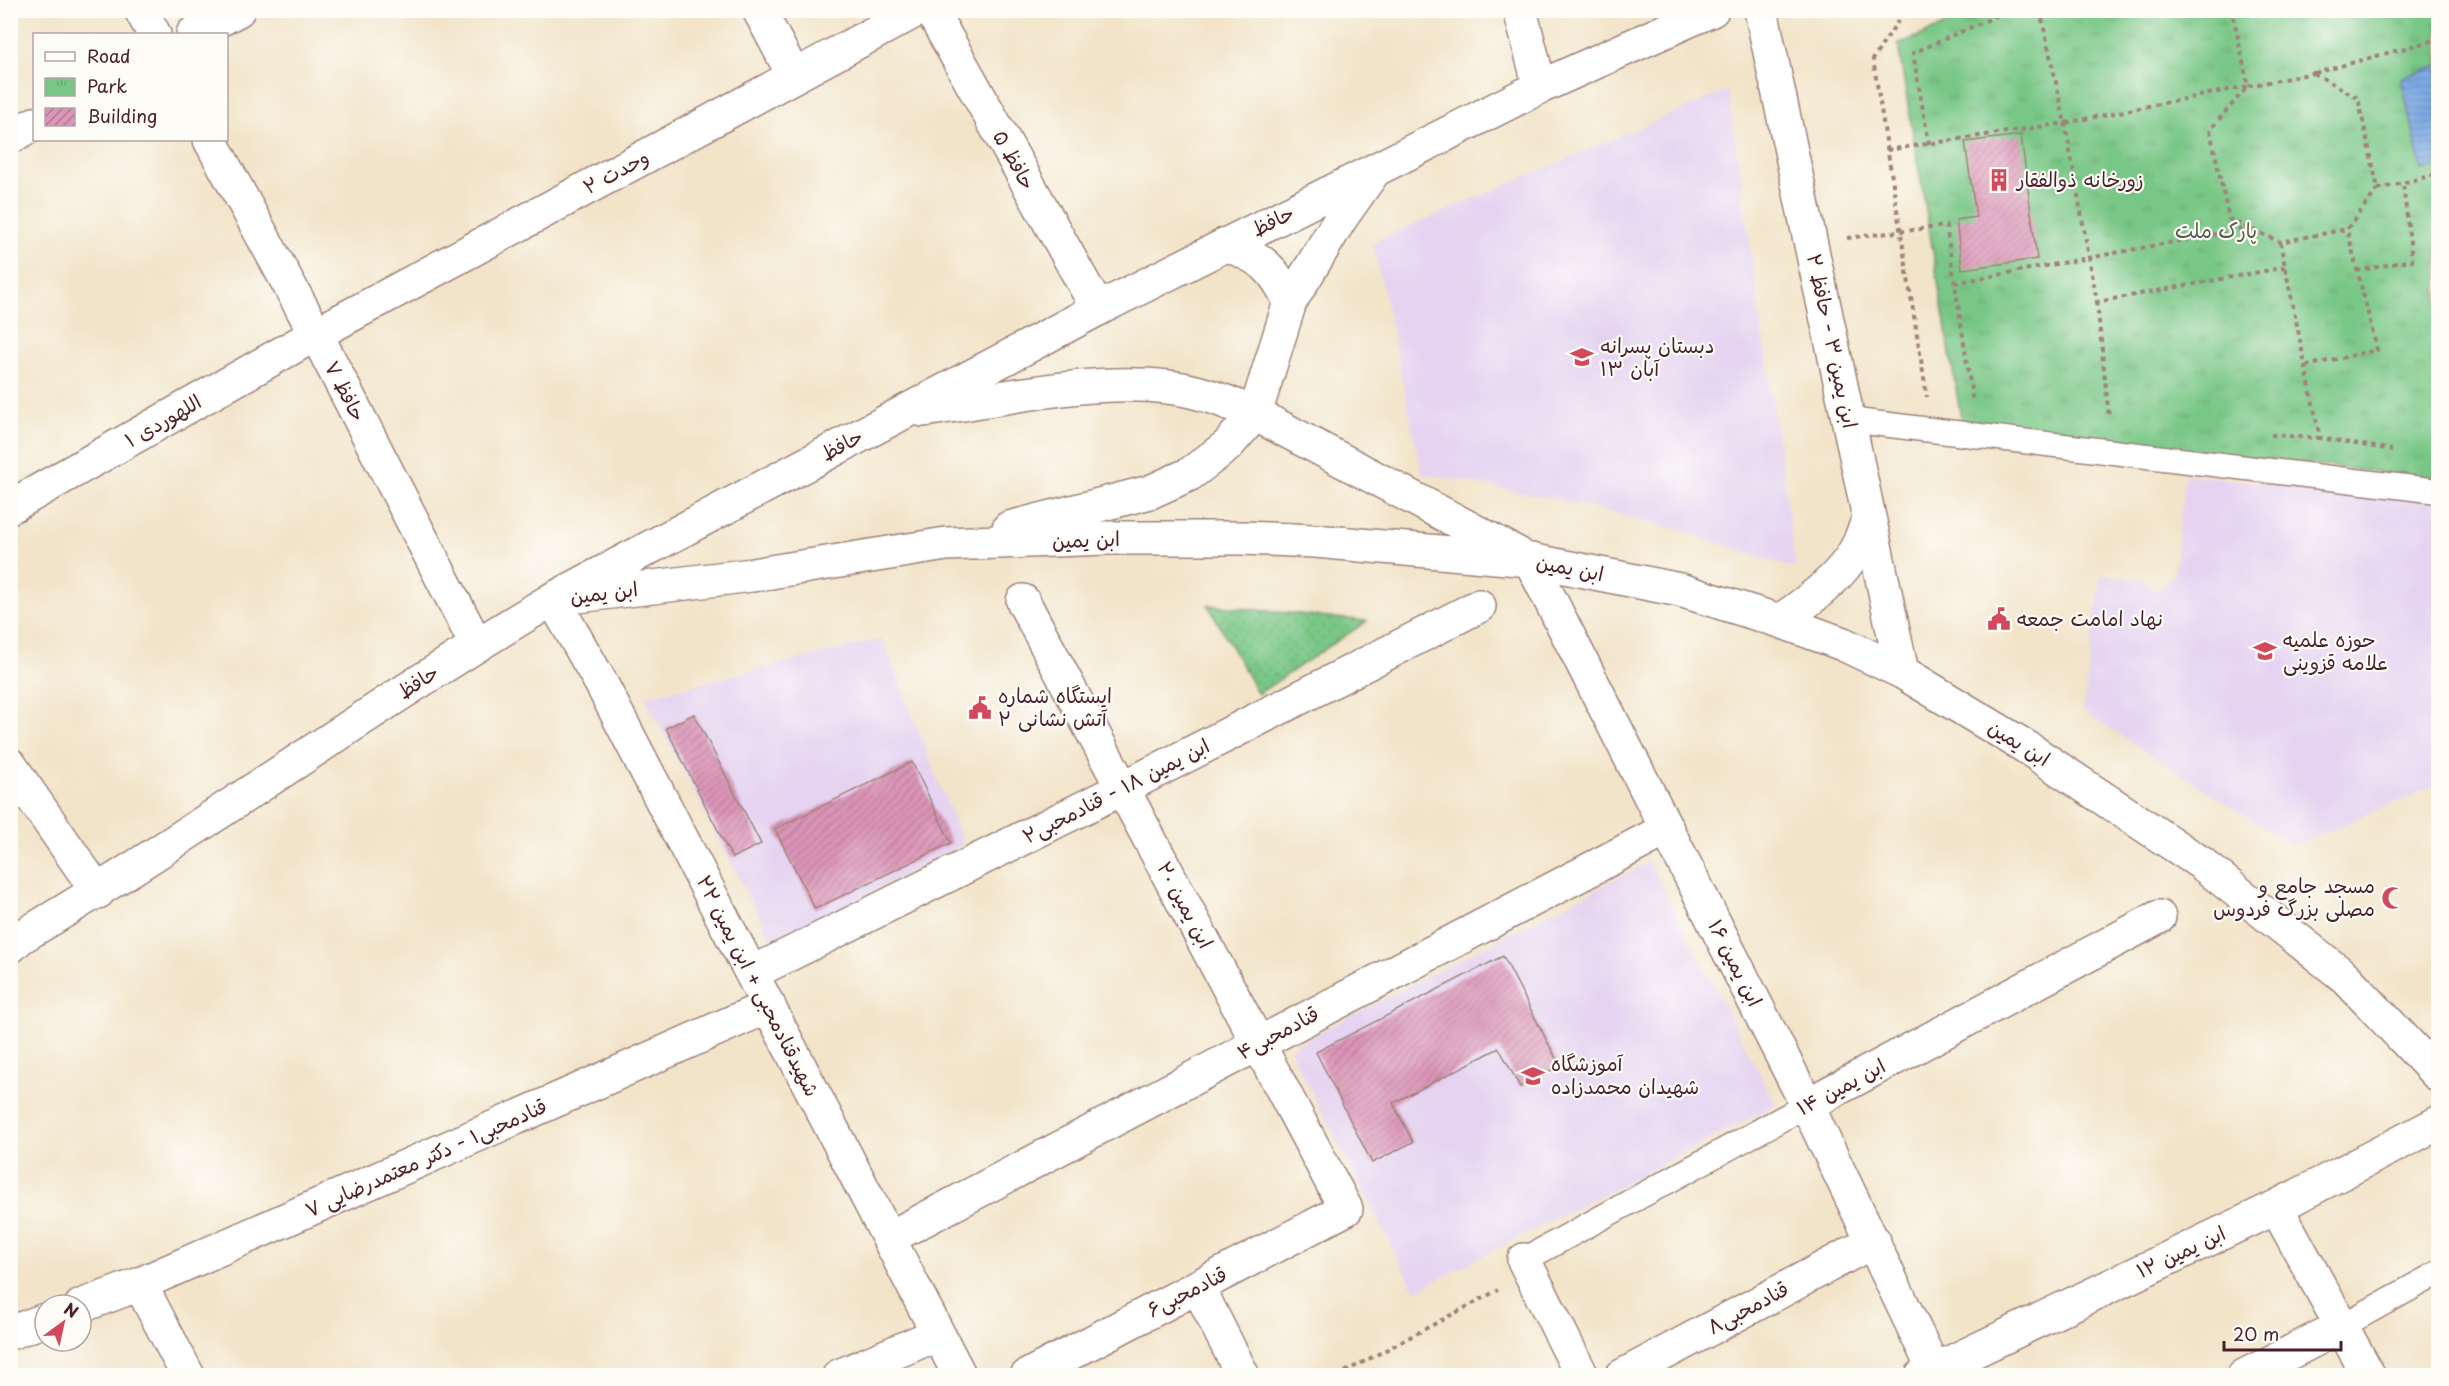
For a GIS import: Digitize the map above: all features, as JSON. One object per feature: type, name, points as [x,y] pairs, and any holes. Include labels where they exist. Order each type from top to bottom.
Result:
[{"type":"street","points":[[141,10],[153,33]]},
{"type":"street","points":[[195,33],[238,10]]},
{"type":"street","points":[[759,10],[794,76]]},
{"type":"street","name":"وحدت ۲","points":[[316,334],[917,10]]},
{"type":"street","name":"حافظ ۵","points":[[931,10],[1098,309]]},
{"type":"street","points":[[1520,10],[1540,87]]},
{"type":"street","name":"حافظ","points":[[14,939],[98,892],[476,644],[553,599],[1098,309],[1540,87],[1712,10]]},
{"type":"street","name":"ابن یمین ۳ - حافظ ۲","points":[[1761,10],[1902,672]]},
{"type":"street","points":[[10,137],[33,125]]},
{"type":"street","name":"حافظ ۷","points":[[211,141],[316,334],[476,644]]},
{"type":"street","points":[[946,544],[1150,492],[1190,474],[1227,447],[1255,414],[1290,302],[1341,218],[1374,171]]},
{"type":"street","points":[[1226,244],[1260,259],[1278,278],[1290,302]]},
{"type":"street","name":"اللهوردی ۱","points":[[10,507],[316,334]]},
{"type":"street","points":[[900,414],[1087,386],[1130,384],[1170,387],[1210,395],[1255,414],[1530,560]]},
{"type":"street","points":[[1780,621],[1809,601],[1835,576],[1856,551],[1869,518]]},
{"type":"street","name":"ابن یمین","points":[[553,599],[752,575],[946,544],[1106,538],[1243,538],[1315,541],[1530,560],[1680,590],[1780,621],[1843,644],[1902,672],[2026,747],[2201,863],[2345,977],[2439,1075]]},
{"type":"street","name":"ابن یمین ۱۶","points":[[1530,560],[1874,1241],[1928,1373]]},
{"type":"street","name":"شهیدقنادمحبی + ابن یمین ۲۲","points":[[553,599],[601,682],[960,1376]]},
{"type":"street","name":"ابن یمین ۲۰","points":[[1023,601],[1346,1209]]},
{"type":"street","name":"ابن یمین ۱۸ - قنادمحبی۲","points":[[752,974],[1479,606]]},
{"type":"street","points":[[10,765],[98,892]]},
{"type":"street","name":"قنادمحبی۴","points":[[889,1238],[1667,829]]},
{"type":"street","name":"ابن یمین ۱۴","points":[[1806,1105],[2159,916]]},
{"type":"street","name":"قنادمحبی۱ - دکتر معتمدرضایی ۷","points":[[93,1302],[140,1284],[769,1006]]},
{"type":"street","name":"ابن یمین ۱۲","points":[[1928,1373],[2276,1207],[2439,1123]]},
{"type":"street","points":[[2276,1207],[2369,1376]]},
{"type":"street","name":"قنادمحبی۶","points":[[1027,1376],[1346,1209]]},
{"type":"street","name":"قنادمحبی۸","points":[[1622,1376],[1874,1241]]},
{"type":"street","points":[[1527,1266],[1582,1376]]},
{"type":"street","points":[[140,1284],[188,1376]]},
{"type":"street","points":[[1198,1287],[1244,1376]]},
{"type":"street","points":[[10,1333],[33,1324]]},
{"type":"street","points":[[2244,1376],[2342,1326]]},
{"type":"street","points":[[839,1376],[938,1334]]},
{"type":"lane","points":[[1848,420],[2439,491]]},
{"type":"lane","name":"ابن یمین ۱۴","points":[[1527,1266],[1806,1105]]},
{"type":"lane","points":[[2342,1326],[2439,1273]]},
{"type":"path","points":[[1913,10],[1902,15],[1873,59],[1932,430]]},
{"type":"path","points":[[1929,144],[1913,53],[2010,10]]},
{"type":"path","points":[[2040,10],[2065,123],[2097,302],[2110,426]]},
{"type":"path","points":[[2232,10],[2248,86]]},
{"type":"path","points":[[1887,150],[2065,123],[2314,73],[2439,39]]},
{"type":"path","points":[[2314,73],[2358,98],[2378,189]]},
{"type":"path","points":[[2248,86],[2210,130],[2229,219],[2280,243],[2347,229],[2378,189],[2439,174]]},
{"type":"path","points":[[2357,271],[2412,260],[2403,183]]},
{"type":"path","points":[[1811,243],[1946,226],[1974,407]]},
{"type":"path","points":[[1955,283],[2249,228]]},
{"type":"path","points":[[2306,366],[2377,350],[2347,229]]},
{"type":"path","points":[[2280,243],[2320,438]]},
{"type":"path","points":[[2097,302],[2286,267]]},
{"type":"path","points":[[2262,435],[2320,438],[2403,452]]},
{"type":"path","points":[[1337,1376],[1527,1266]]},
{"type":"shaded area","name":"دبستان پسرانه ۱۳ آبان","points":[[1728,90],[1796,569],[1681,530],[1565,501],[1422,473],[1373,242]]},
{"type":"shaded area","name":"حوزه علمیه علامه قزوینی","points":[[2185,474],[2438,503],[2438,785],[2292,846],[2083,711],[2101,575],[2139,579],[2156,591],[2174,575]]},
{"type":"shaded area","points":[[883,639],[963,844],[773,943],[645,697]]},
{"type":"shaded area","name":"آموزشگاه شهیدان محمدزاده","points":[[1649,862],[1776,1105],[1415,1291],[1289,1048]]},
{"type":"green space","name":"پارک ملت","points":[[1978,11],[2438,11],[2438,479],[1962,424],[1898,45]]},
{"type":"green space","points":[[1208,605],[1367,621],[1258,694]]},
{"type":"water","points":[[2438,66],[2438,166],[2422,170],[2401,78]]},
{"type":"building","name":"زورخانه ذوالفقار","points":[[2021,135],[2037,259],[1962,269],[1956,220],[1976,217],[1965,142]]},
{"type":"building","points":[[694,714],[761,844],[732,858],[666,728]]},
{"type":"building","points":[[912,762],[951,843],[815,909],[775,829]]},
{"type":"building","points":[[1503,956],[1560,1066],[1520,1087],[1499,1048],[1393,1103],[1413,1142],[1372,1163],[1316,1052]]},
{"type":"place","name":"زورخانه ذوالفقار","points":[[1999,180]]},
{"type":"place","name":"دبستان پسرانه ۱۳ آبان","points":[[1582,357]]},
{"type":"place","name":"نهاد امامت جمعه","points":[[1999,619]]},
{"type":"place","name":"حوزه علمیه علامه قزوینی","points":[[2265,651]]},
{"type":"place","name":"ایستگاه شماره ۲ آتش نشانی","points":[[980,708]]},
{"type":"place","name":"مسجد جامع و مصلی بزرگ فردوس","points":[[2393,898]]},
{"type":"place","name":"آموزشگاه شهیدان محمدزاده","points":[[1533,1076]]}]
